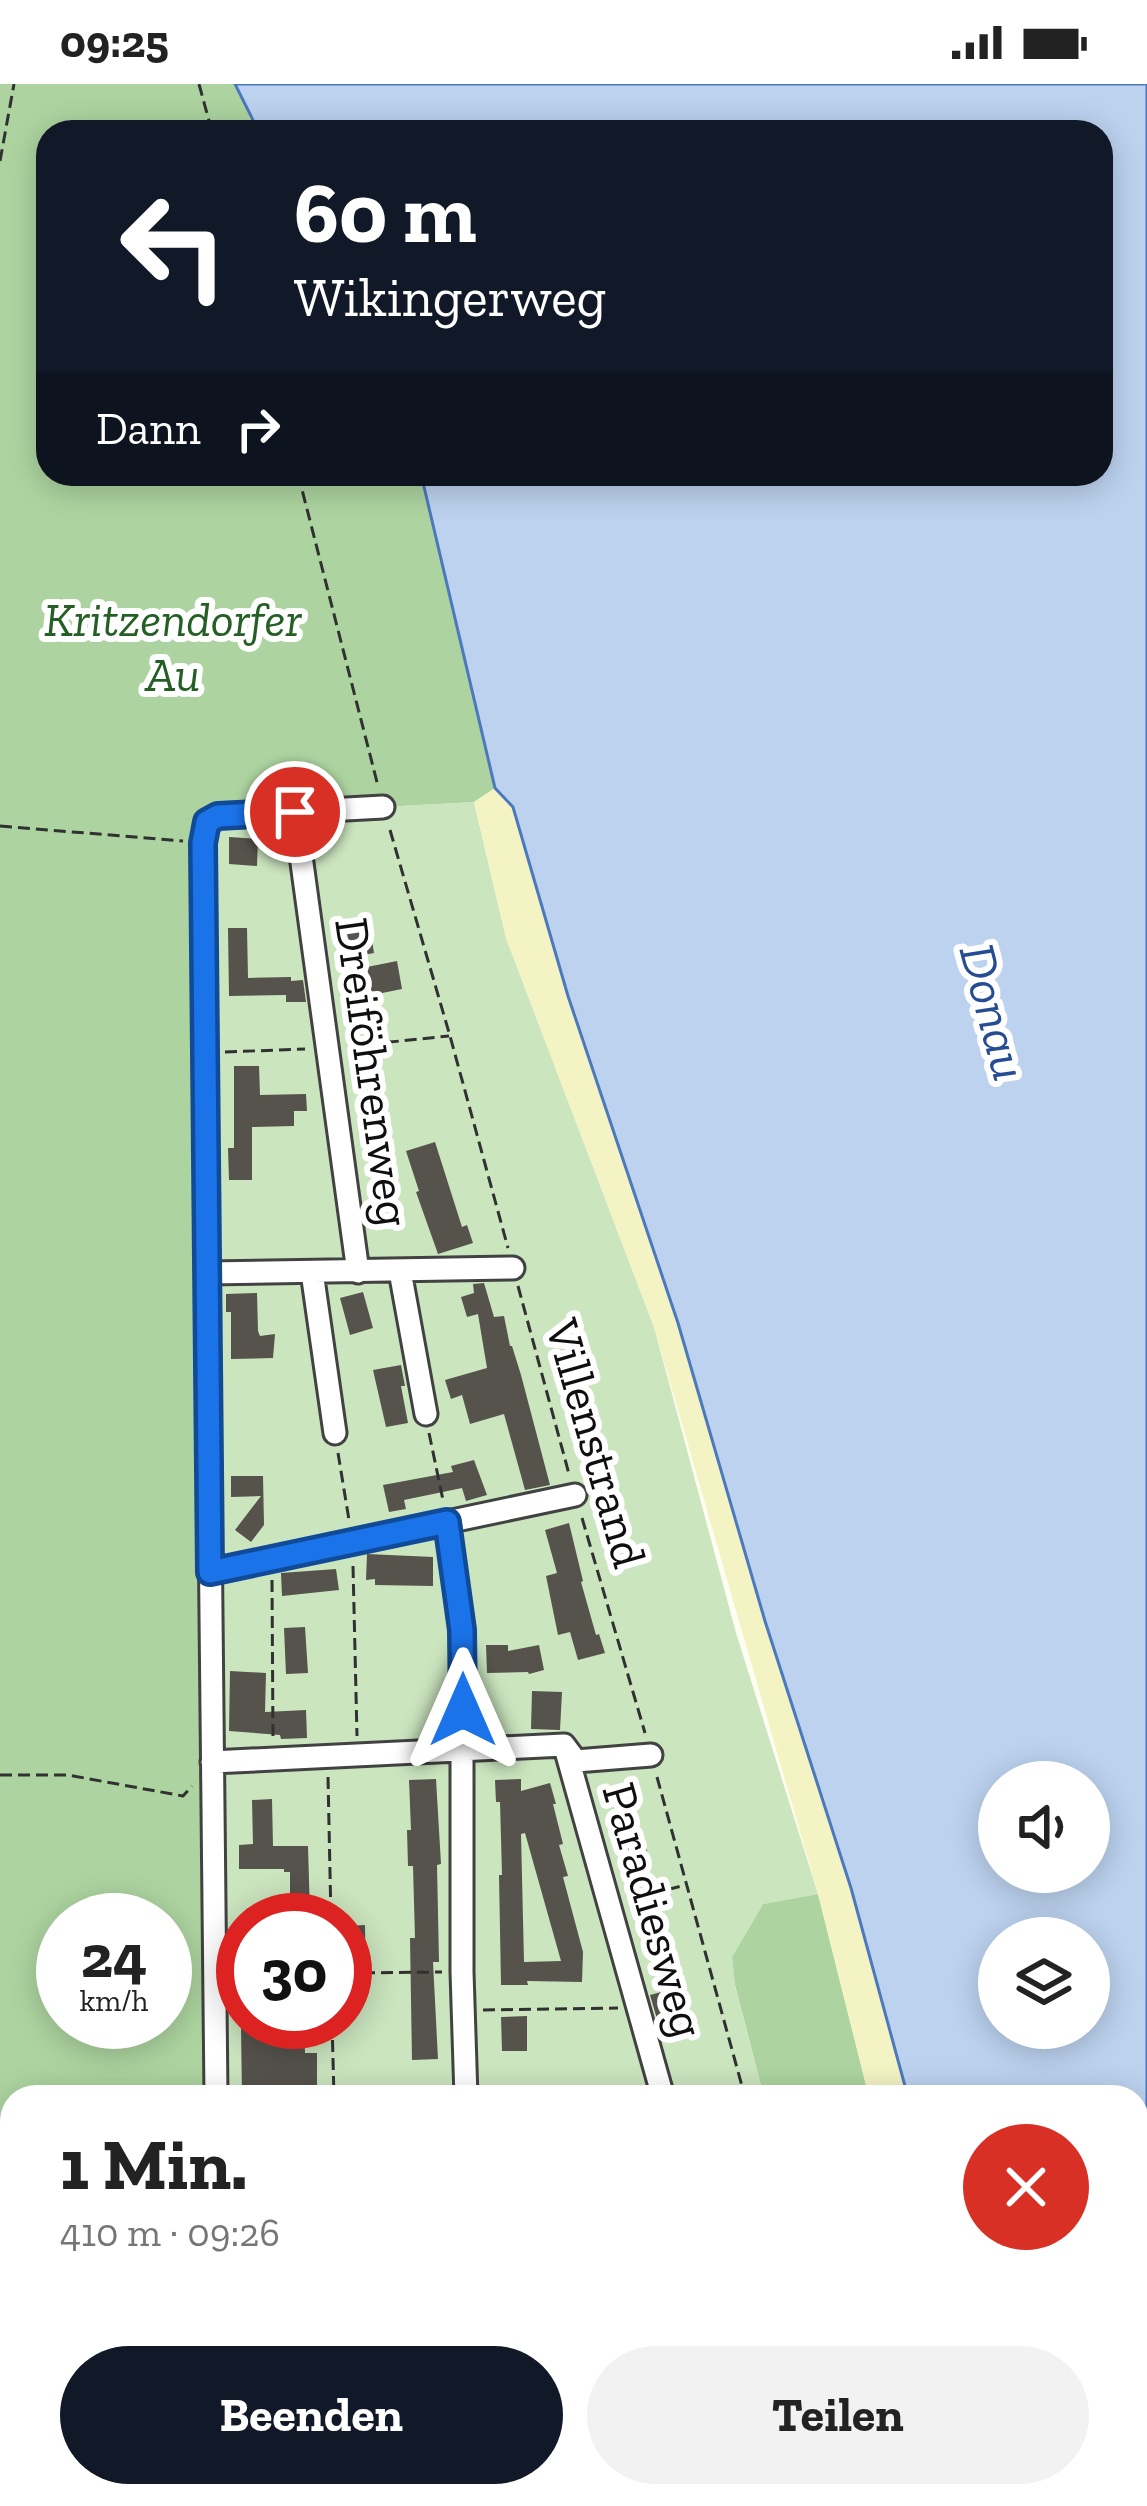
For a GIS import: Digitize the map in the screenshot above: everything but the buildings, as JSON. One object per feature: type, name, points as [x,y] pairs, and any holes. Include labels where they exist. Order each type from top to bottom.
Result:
[{"type":"street","points":[[217,2085],[203,843],[207,822],[218,816],[383,807]]},
{"type":"street","name":"Dreiföhrenweg","points":[[295,812],[358,1272]]},
{"type":"street","points":[[208,1274],[513,1268]]},
{"type":"street","points":[[400,1271],[425,1414]]},
{"type":"street","points":[[312,1273],[335,1433]]},
{"type":"street","points":[[210,1572],[575,1495]]},
{"type":"street","points":[[447,1522],[462,1630],[466,2085]]},
{"type":"street","points":[[212,1762],[564,1745],[576,1761],[651,1755]]},
{"type":"street","name":"Paradiesweg","points":[[564,1745],[659,2085]]},
{"type":"path","points":[[0,161],[14,84]]},
{"type":"path","points":[[200,84],[209,120]]},
{"type":"path","name":"Villenstrand","points":[[301,486],[383,807],[742,2085]]},
{"type":"path","points":[[0,826],[203,843]]},
{"type":"path","points":[[425,1414],[447,1522]]},
{"type":"path","points":[[335,1433],[352,1543],[357,1756]]},
{"type":"path","points":[[271,1560],[273,1758]]},
{"type":"path","points":[[328,1757],[331,1893]]},
{"type":"path","points":[[0,1775],[68,1775],[183,1796],[212,1762]]},
{"type":"path","points":[[608,1904],[686,1885]]},
{"type":"path","points":[[372,1973],[462,1972]]},
{"type":"path","points":[[463,2010],[637,2008]]},
{"type":"path","points":[[333,2049],[334,2085]]},
{"type":"shaded area","points":[[474,802],[506,938],[654,1327],[736,1633],[818,1894],[763,1904],[732,1957],[761,2085],[217,2085],[216,2049],[372,2049],[372,1893],[216,1893],[216,2007],[203,843],[218,816]]},
{"type":"green space","name":"Kritzendorfer Au","points":[[0,84],[235,84],[253,120],[36,120],[36,486],[424,486],[495,788],[474,802],[218,816],[207,822],[216,2085],[0,2085]]},
{"type":"green space","points":[[818,1894],[866,2085],[761,2085],[732,1957],[763,1904]]},
{"type":"sand","points":[[495,788],[513,806],[568,996],[678,1323],[765,1621],[851,1888],[905,2085],[866,2085],[818,1894],[654,1327],[506,938],[474,802]]},
{"type":"water","name":"Donau","points":[[235,84],[1147,84],[1147,2085],[905,2085],[851,1888],[765,1621],[678,1323],[568,996],[513,807],[495,788],[424,486],[1113,486],[1113,120],[253,120]]},
{"type":"route","points":[[295,812],[218,816],[207,822],[203,843],[210,1572],[447,1522],[462,1630],[463,1710]]}]
